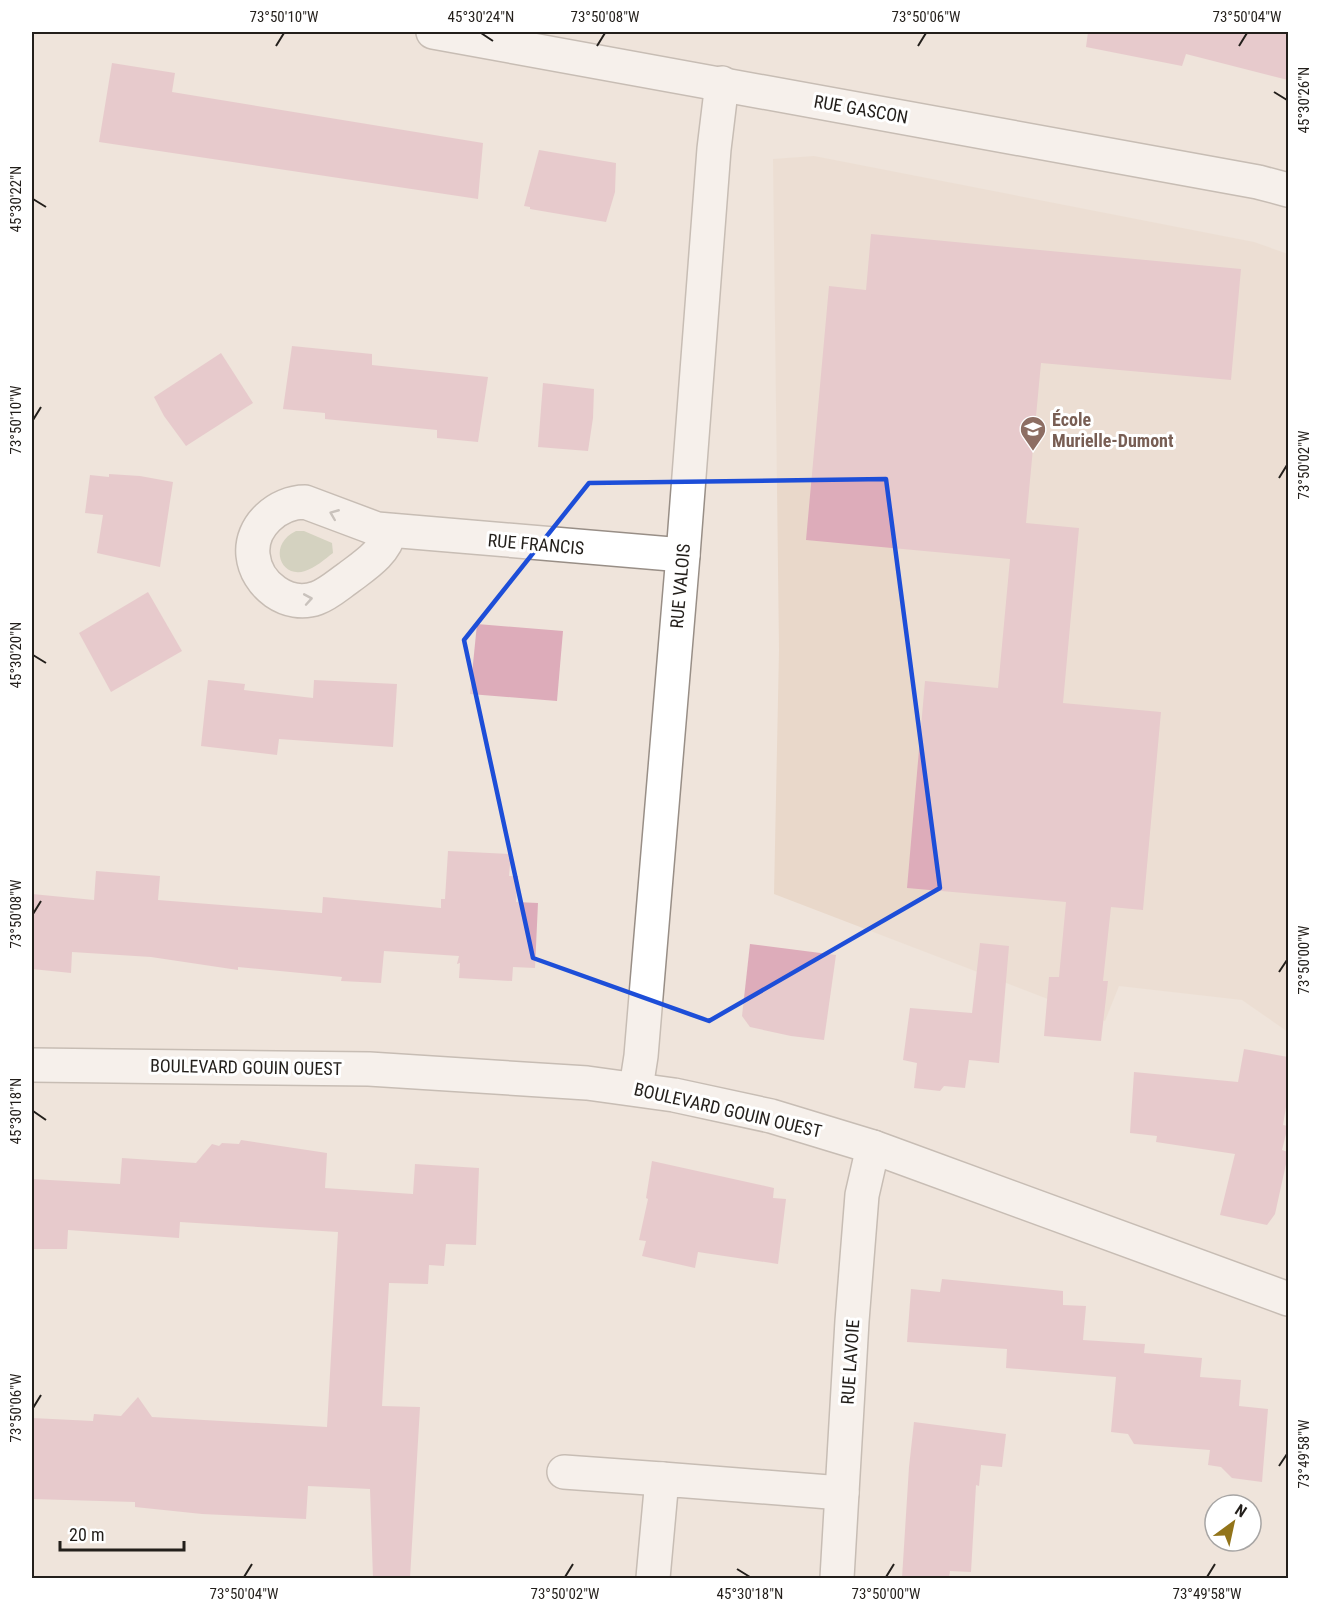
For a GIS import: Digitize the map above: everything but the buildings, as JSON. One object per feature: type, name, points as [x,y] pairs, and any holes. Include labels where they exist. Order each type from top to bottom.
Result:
[{"type":"street","name":"RUE GASCON","points":[[433,32],[722,83],[1246,180],[1288,190]]},
{"type":"street","name":"RUE VALOIS","points":[[636,1088],[641,1056],[683,555],[714,149],[722,83]]},
{"type":"street","name":"RUE FRANCIS","points":[[390,531],[683,555]]},
{"type":"street","name":"BOULEVARD GOUIN OUEST","points":[[32,1065],[369,1069],[502,1076],[636,1088],[692,1098],[771,1116],[873,1147],[1288,1299]]},
{"type":"street","name":"RUE LAVOIE","points":[[837,1578],[862,1195],[873,1147]]},
{"type":"street","points":[[564,1472],[842,1493]]},
{"type":"street","points":[[653,1578],[662,1479]]},
{"type":"highlighted area","points":[[886,479],[940,888],[709,1021],[533,958],[464,640],[589,483]]},
{"type":"shaded area","name":"École Murielle-Dumont","points":[[814,156],[1254,242],[1288,254],[1288,1032],[1242,1000],[1119,986],[1105,1021],[774,894],[779,650],[773,159]]},
{"type":"green space","points":[[296,531],[304,531],[332,543],[333,553],[309,570],[297,572],[289,570],[284,566],[280,552],[287,537]]},
{"type":"place","name":"École Murielle-Dumont","points":[[1033,452]]}]
